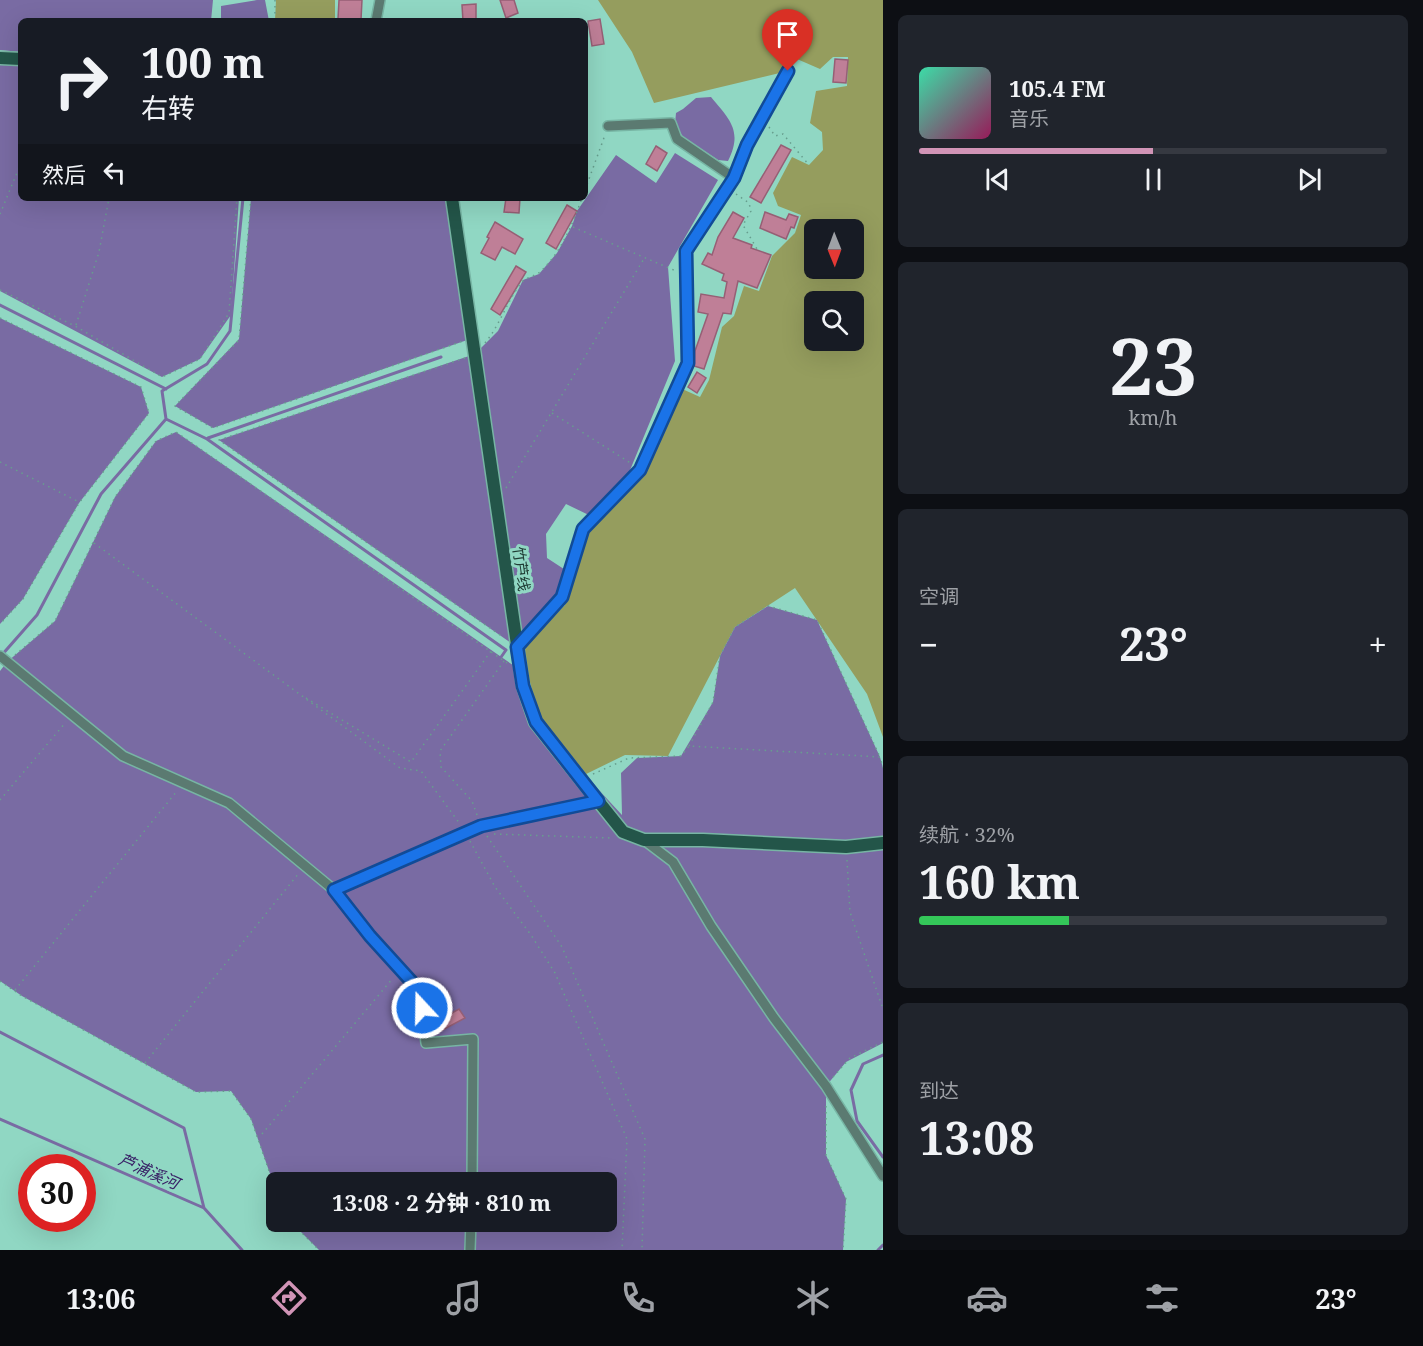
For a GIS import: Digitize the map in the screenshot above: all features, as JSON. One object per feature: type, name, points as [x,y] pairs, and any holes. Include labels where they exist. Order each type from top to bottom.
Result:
[{"type":"street","points":[[377,18],[380,0]]},
{"type":"street","points":[[0,58],[18,59]]},
{"type":"street","points":[[517,647],[562,597],[583,529],[640,470],[688,363],[686,251],[734,178],[747,145],[788,71]]},
{"type":"street","points":[[608,126],[671,123],[677,139],[734,178]]},
{"type":"street","name":"竹芦线","points":[[452,201],[523,686],[536,722],[623,832],[644,840],[703,840],[846,847],[883,843]]},
{"type":"street","points":[[3,659],[123,756],[229,803],[334,890],[420,991],[426,1043],[473,1038],[472,1172]]},
{"type":"street","points":[[334,890],[473,829],[598,801]]},
{"type":"street","points":[[644,840],[673,862],[723,944],[774,1018],[826,1086],[883,1176]]},
{"type":"street","points":[[470,1250],[471,1232]]},
{"type":"path","points":[[274,0],[275,18]]},
{"type":"path","points":[[762,117],[775,136],[783,134],[809,165]]},
{"type":"path","points":[[588,182],[608,126]]},
{"type":"path","points":[[0,214],[18,171]]},
{"type":"path","points":[[728,188],[749,203],[751,211],[743,225],[757,249]]},
{"type":"path","points":[[75,326],[99,252],[108,201]]},
{"type":"path","points":[[0,290],[75,326],[162,377],[200,359],[229,313],[237,201]]},
{"type":"path","points":[[251,201],[239,339],[175,406],[213,428],[472,338]]},
{"type":"path","points":[[517,647],[219,440],[475,354],[494,333],[523,280],[538,274],[555,258],[572,226],[581,201]]},
{"type":"path","points":[[572,226],[687,275]]},
{"type":"path","points":[[496,504],[645,258]]},
{"type":"path","points":[[0,318],[141,387],[148,413],[80,503],[23,599],[0,624]]},
{"type":"path","points":[[552,413],[640,470]]},
{"type":"path","points":[[3,659],[55,621],[115,497],[156,441],[176,432],[504,660],[440,751],[441,767],[472,801],[473,829],[495,887],[531,935],[555,973],[627,1139],[622,1250]]},
{"type":"path","points":[[0,462],[80,503]]},
{"type":"path","points":[[94,543],[400,768],[421,771],[473,829]]},
{"type":"path","points":[[581,779],[629,758],[681,756],[713,702],[720,656],[735,627],[768,606],[817,620],[883,768]]},
{"type":"path","points":[[298,693],[411,762],[491,651]]},
{"type":"path","points":[[0,800],[72,715]]},
{"type":"path","points":[[689,746],[880,757]]},
{"type":"path","points":[[14,991],[183,784]]},
{"type":"path","points":[[622,839],[485,833],[562,947],[645,1139],[642,1250]]},
{"type":"path","points":[[846,847],[850,912],[883,1010]]},
{"type":"path","points":[[145,1064],[306,865]]},
{"type":"path","points":[[262,1134],[400,969]]},
{"type":"path","points":[[0,981],[14,991],[196,1092],[231,1091],[251,1119],[269,1172]]},
{"type":"path","points":[[826,1086],[850,1058],[883,1042]]},
{"type":"path","points":[[826,1097],[826,1155],[846,1199],[843,1250]]},
{"type":"path","points":[[301,1232],[319,1250]]},
{"type":"green space","points":[[276,0],[335,0],[335,18],[275,18]]},
{"type":"green space","points":[[598,0],[883,0],[883,737],[867,694],[795,588],[735,627],[668,756],[625,755],[582,776],[539,718],[522,650],[565,605],[583,529],[644,470],[680,388],[700,397],[709,380],[722,327],[734,316],[744,286],[759,291],[772,256],[795,233],[801,215],[778,206],[773,193],[792,157],[809,165],[823,150],[822,132],[810,123],[816,91],[847,86],[848,57],[833,57],[820,69],[797,59],[788,71],[654,103],[632,52]]},
{"type":"shaded area","points":[[0,0],[213,0],[211,18],[18,18],[18,52],[0,50]]},
{"type":"shaded area","points":[[265,0],[268,18],[221,18],[221,6]]},
{"type":"shaded area","points":[[0,58],[18,59],[18,201],[239,201],[231,315],[200,359],[162,377],[0,291]]},
{"type":"shaded area","points":[[711,97],[732,126],[734,142],[728,161],[718,160],[683,137],[675,124],[676,113],[696,98]]},
{"type":"shaded area","points":[[675,153],[718,180],[668,267],[675,361],[621,492],[595,518],[566,504],[546,534],[547,558],[570,573],[562,597],[517,647],[219,440],[475,354],[498,331],[523,280],[539,274],[557,253],[572,226],[577,211],[584,201],[588,201],[588,195],[616,155],[656,183]]},
{"type":"shaded area","points":[[251,201],[452,201],[473,338],[213,428],[175,406],[239,339]]},
{"type":"shaded area","points":[[0,318],[141,387],[149,413],[79,503],[23,599],[0,624]]},
{"type":"shaded area","points":[[176,432],[520,670],[536,722],[622,815],[621,773],[637,758],[681,756],[713,702],[720,656],[735,627],[768,606],[817,620],[883,768],[883,1043],[846,1062],[826,1086],[826,1155],[846,1199],[843,1250],[319,1250],[301,1232],[617,1232],[617,1172],[269,1172],[251,1119],[231,1091],[196,1092],[22,996],[0,981],[0,671],[7,662],[55,621],[115,497],[156,441]]},
{"type":"building","points":[[339,0],[362,0],[361,18],[338,18]]},
{"type":"building","points":[[500,0],[514,0],[518,13],[506,18]]},
{"type":"building","points":[[476,4],[476,18],[463,18],[462,5]]},
{"type":"building","points":[[600,19],[604,44],[592,46],[588,21]]},
{"type":"building","points":[[835,59],[848,60],[846,83],[833,82]]},
{"type":"building","points":[[781,145],[791,150],[761,203],[750,197]]},
{"type":"building","points":[[656,146],[667,153],[657,171],[646,164]]},
{"type":"building","points":[[506,201],[520,201],[519,213],[504,212]]},
{"type":"building","points":[[567,205],[577,211],[556,249],[546,243]]},
{"type":"building","points":[[733,212],[744,218],[733,238],[771,255],[757,288],[738,281],[731,314],[723,313],[704,369],[694,366],[695,351],[708,314],[698,312],[701,294],[724,298],[727,282],[722,280],[724,274],[702,264],[708,253],[712,255],[718,237]]},
{"type":"building","points":[[765,212],[786,220],[789,214],[798,217],[786,239],[760,228]]},
{"type":"building","points":[[495,222],[523,239],[515,254],[502,247],[495,260],[481,253]]},
{"type":"building","points":[[516,266],[526,272],[500,315],[491,309]]},
{"type":"building","points":[[697,372],[706,378],[697,393],[688,387]]},
{"type":"building","points":[[459,1009],[465,1018],[439,1032],[434,1023]]},
{"type":"waterway","points":[[1,656],[37,615],[101,494],[166,419],[162,391],[207,364],[230,331],[243,201]]},
{"type":"waterway","points":[[0,305],[166,389]]},
{"type":"waterway","points":[[208,438],[441,357]]},
{"type":"waterway","points":[[166,419],[207,439],[506,650],[499,660]]},
{"type":"waterway","points":[[0,1032],[184,1128],[204,1208]]},
{"type":"waterway","points":[[883,1055],[863,1064],[851,1090],[857,1121],[883,1157]]},
{"type":"waterway","name":"芦浦溪河","points":[[0,1119],[204,1208],[242,1250]]},
{"type":"waterway","name":"芦浦溪河","points":[[878,1250],[883,1245]]},
{"type":"route","points":[[422,1008],[420,991],[370,936],[334,890],[481,826],[598,801],[536,722],[523,686],[517,647],[562,597],[583,529],[640,470],[688,363],[686,251],[734,178],[747,145],[788,71]]}]
